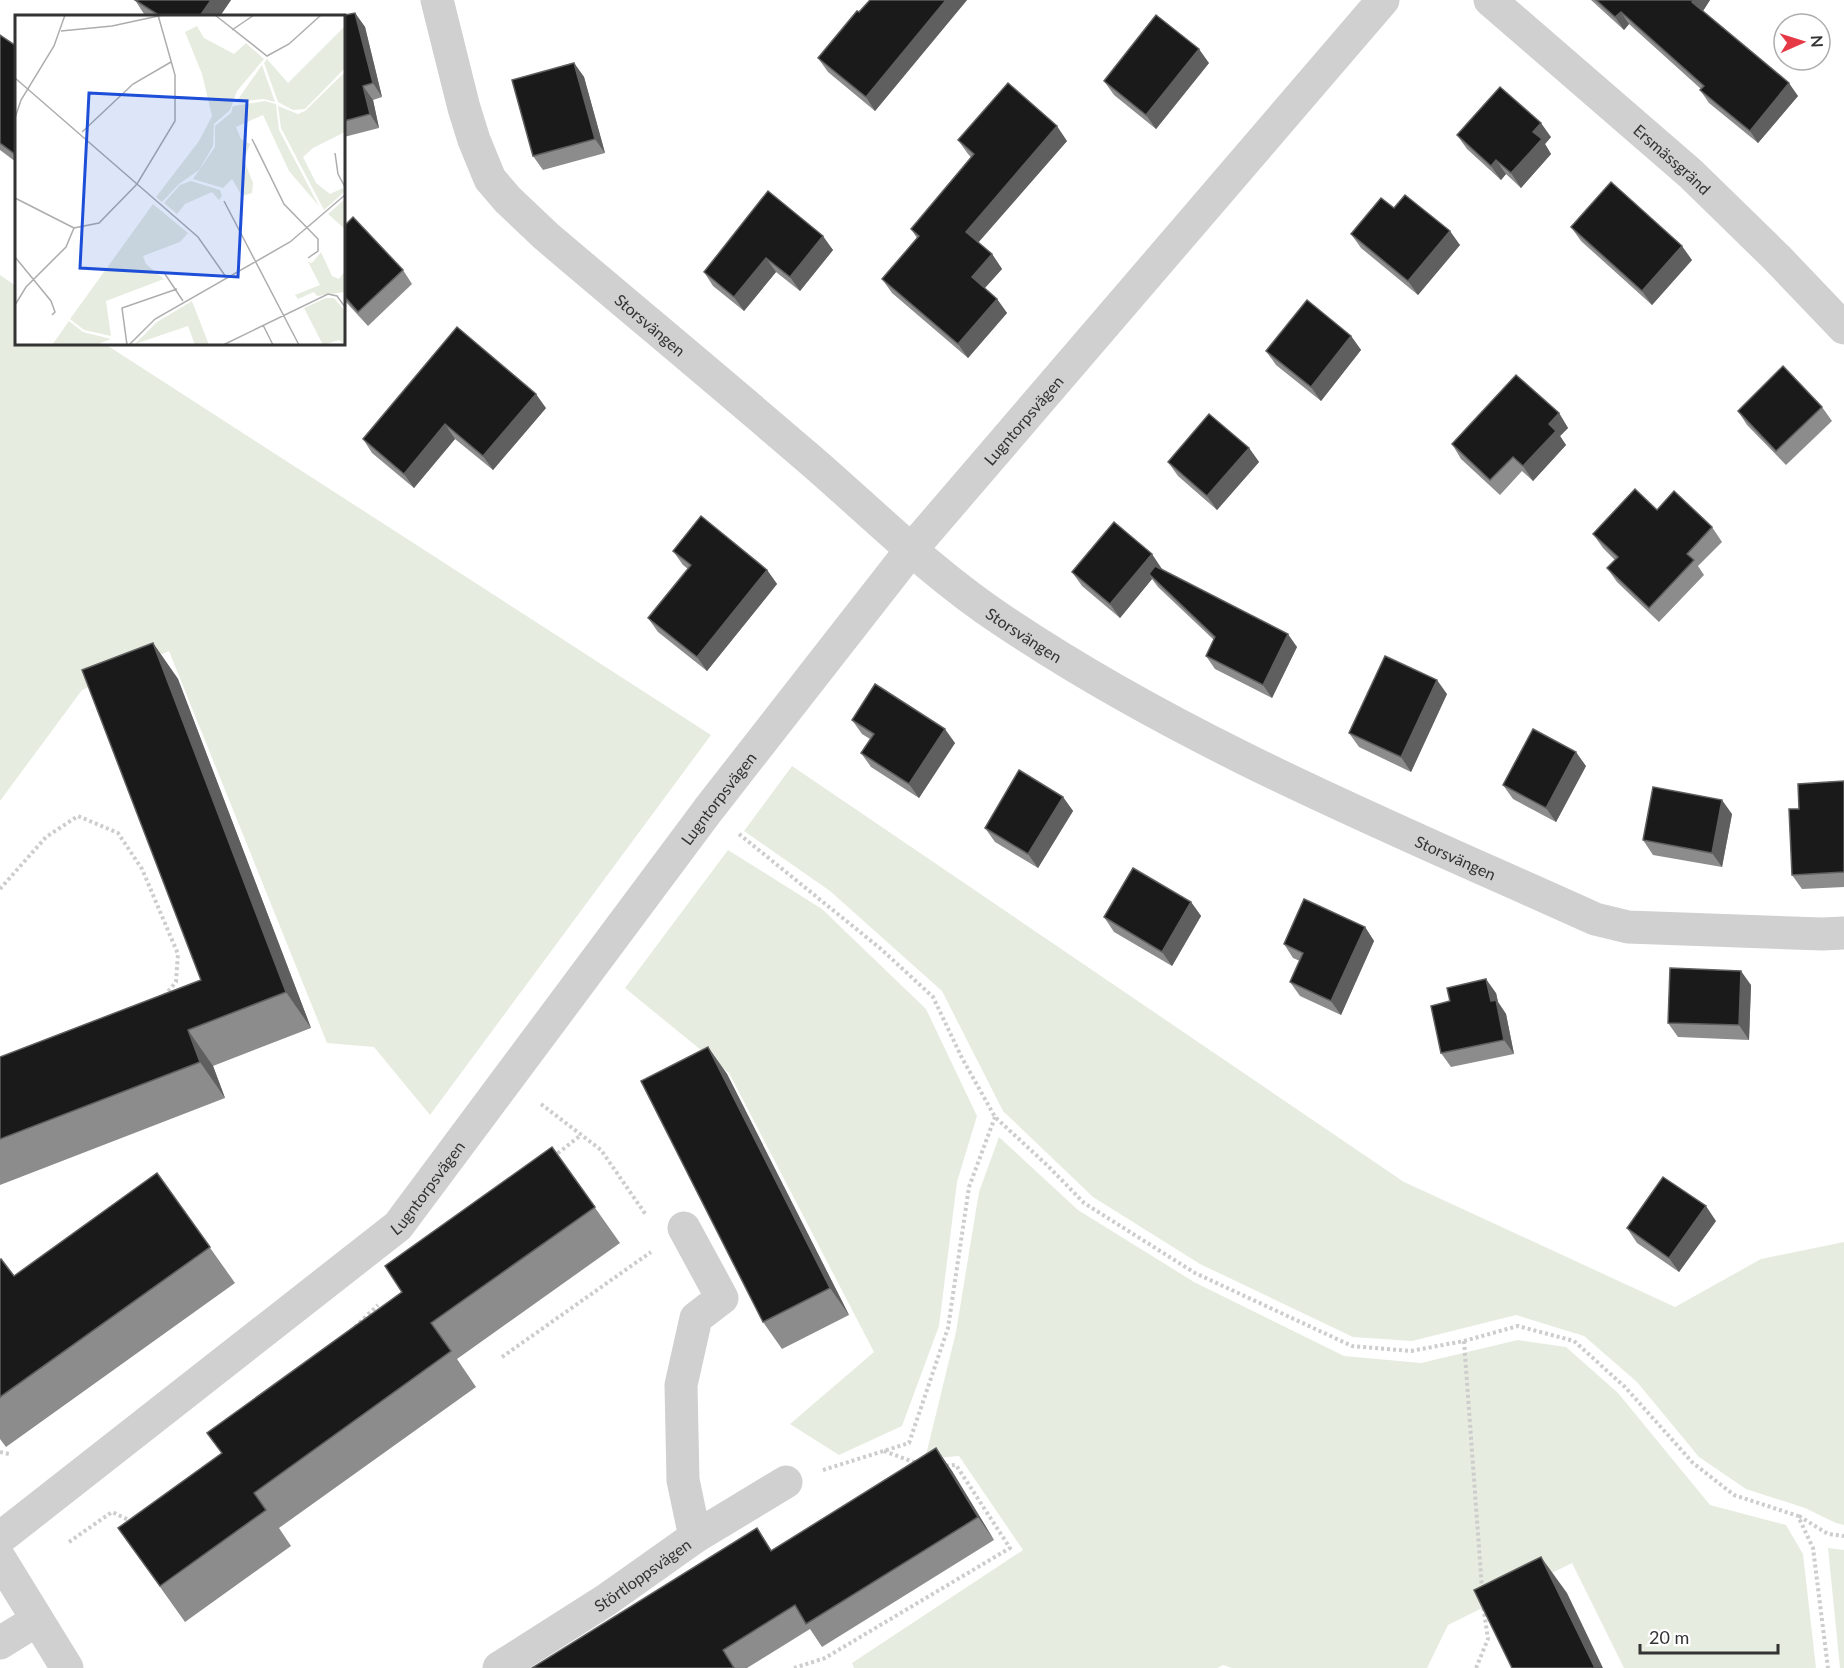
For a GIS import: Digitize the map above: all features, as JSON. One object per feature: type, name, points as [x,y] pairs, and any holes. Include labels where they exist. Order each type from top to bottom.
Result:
[{"type":"street","name":"Storsvängen","points":[[437,0],[474,140],[490,179],[508,200],[546,236],[808,458],[911,550],[999,619],[1092,677],[1248,762],[1595,919],[1628,927],[1844,933]]},
{"type":"street","name":"Lugntorpsvägen","points":[[0,1538],[398,1226],[708,810],[911,550],[1383,0]]},
{"type":"street","name":"Ersmässgränd","points":[[1490,0],[1691,174],[1777,258],[1844,328]]},
{"type":"street","points":[[684,1228],[722,1298],[696,1318],[681,1385],[683,1480],[696,1537]]},
{"type":"street","name":"Störtloppsvägen","points":[[499,1668],[606,1600],[696,1537],[786,1482]]},
{"type":"street","points":[[0,1559],[67,1668]]},
{"type":"street","points":[[0,1643],[37,1620]]},
{"type":"path","points":[[708,810],[830,906],[933,997],[962,1058],[995,1118],[1048,1166],[1084,1203],[1195,1273],[1352,1346],[1411,1351],[1464,1341],[1518,1326],[1574,1341],[1625,1387],[1693,1463],[1734,1495],[1798,1516],[1828,1534],[1844,1536]]},
{"type":"path","points":[[0,889],[46,837],[78,816],[118,833],[142,869],[178,954],[176,981],[163,998]]},
{"type":"path","points":[[507,1078],[601,1150],[648,1218]]},
{"type":"path","points":[[786,1482],[909,1443],[948,1328],[969,1187],[995,1118]]},
{"type":"path","points":[[546,1163],[581,1135]]},
{"type":"path","points":[[502,1357],[684,1228]]},
{"type":"path","points":[[354,1328],[378,1305]]},
{"type":"path","points":[[1464,1341],[1482,1593]]},
{"type":"path","points":[[883,1451],[928,1467]]},
{"type":"path","points":[[0,1452],[9,1454]]},
{"type":"path","points":[[794,1668],[825,1658],[1010,1548],[956,1465],[938,1466]]},
{"type":"path","points":[[69,1542],[112,1512],[142,1526]]},
{"type":"path","points":[[1798,1516],[1813,1548],[1828,1668]]},
{"type":"path","points":[[1476,1668],[1488,1639],[1483,1605]]},
{"type":"shaded area","points":[[0,275],[15,285],[15,345],[107,345],[711,735],[430,1115],[374,1047],[327,1043],[169,651],[82,690],[0,801]]},
{"type":"shaded area","points":[[792,766],[1404,1182],[1675,1307],[1761,1259],[1844,1242],[1844,1525],[1805,1508],[1746,1489],[1699,1457],[1637,1382],[1584,1336],[1516,1315],[1412,1341],[1353,1337],[1200,1264],[1093,1197],[1003,1111],[942,991],[830,891],[744,831]]},
{"type":"shaded area","points":[[728,850],[822,909],[926,1009],[977,1116],[957,1182],[939,1326],[902,1426],[839,1455],[790,1424],[874,1352],[729,1073],[625,988]]},
{"type":"shaded area","points":[[999,1137],[1078,1210],[1194,1282],[1344,1356],[1421,1363],[1518,1340],[1566,1347],[1618,1393],[1710,1505],[1786,1525],[1803,1554],[1816,1668],[1624,1668],[1572,1563],[1448,1625],[1427,1668],[1232,1668],[1223,1665],[1217,1668],[854,1668],[852,1663],[1023,1550],[959,1456],[925,1459],[956,1332],[979,1192]]},
{"type":"shaded area","points":[[1828,1548],[1844,1550],[1844,1668],[1840,1668]]},
{"type":"building","points":[[135,0],[211,0],[201,15],[158,15]]},
{"type":"building","points":[[870,0],[946,0],[866,97],[818,58],[857,11],[859,12]]},
{"type":"building","points":[[1596,0],[1693,0],[1692,2],[1772,69],[1772,72],[1776,72],[1789,83],[1750,131],[1700,90],[1704,86],[1621,12],[1615,17]]},
{"type":"building","points":[[355,13],[373,83],[363,86],[370,114],[345,121],[345,15]]},
{"type":"building","points":[[1156,15],[1199,49],[1146,115],[1104,81]]},
{"type":"building","points":[[0,35],[15,45],[15,154],[0,143]]},
{"type":"building","points":[[574,63],[595,139],[533,156],[512,80]]},
{"type":"building","points":[[1008,83],[1057,126],[966,232],[992,254],[972,277],[997,299],[958,344],[882,279],[919,236],[911,229],[974,154],[958,140]]},
{"type":"building","points":[[1500,87],[1541,123],[1533,132],[1542,139],[1511,173],[1496,160],[1491,166],[1457,135]]},
{"type":"building","points":[[1611,182],[1682,246],[1642,291],[1571,227]]},
{"type":"building","points":[[768,191],[823,236],[790,277],[766,258],[734,297],[704,272]]},
{"type":"building","points":[[1405,195],[1450,231],[1408,281],[1351,234],[1381,198],[1394,208]]},
{"type":"building","points":[[353,217],[403,270],[358,312],[345,297],[345,225]]},
{"type":"building","points":[[1307,300],[1351,336],[1311,387],[1266,351]]},
{"type":"building","points":[[457,327],[536,394],[483,456],[445,424],[404,474],[363,439]]},
{"type":"building","points":[[1783,366],[1822,407],[1776,451],[1738,411]]},
{"type":"building","points":[[1516,375],[1559,413],[1549,424],[1556,431],[1523,466],[1513,457],[1490,480],[1452,444]]},
{"type":"building","points":[[1209,414],[1249,448],[1207,496],[1168,462]]},
{"type":"building","points":[[1635,489],[1657,510],[1674,491],[1712,527],[1687,554],[1694,560],[1649,608],[1607,568],[1618,557],[1593,534]]},
{"type":"building","points":[[701,516],[767,570],[697,657],[648,618],[691,565],[673,551]]},
{"type":"building","points":[[1114,522],[1152,554],[1110,604],[1072,572]]},
{"type":"building","points":[[1155,566],[1288,634],[1263,685],[1206,656],[1215,637],[1149,574]]},
{"type":"building","points":[[153,643],[286,992],[188,1030],[200,1062],[0,1139],[0,1057],[201,980],[82,670]]},
{"type":"building","points":[[1385,656],[1437,680],[1401,757],[1349,733]]},
{"type":"building","points":[[875,684],[945,729],[909,784],[861,753],[874,734],[852,720]]},
{"type":"building","points":[[1533,729],[1576,752],[1546,808],[1503,785]]},
{"type":"building","points":[[1019,770],[1063,797],[1028,854],[985,828]]},
{"type":"building","points":[[1844,781],[1844,872],[1792,875],[1789,809],[1799,809],[1798,784]]},
{"type":"building","points":[[1653,787],[1722,800],[1712,853],[1643,840]]},
{"type":"building","points":[[1133,868],[1191,902],[1162,952],[1104,917]]},
{"type":"building","points":[[1304,899],[1365,927],[1331,1001],[1290,982],[1303,953],[1284,944]]},
{"type":"building","points":[[1670,968],[1741,971],[1739,1025],[1668,1023]]},
{"type":"building","points":[[1486,979],[1491,1001],[1496,1000],[1504,1040],[1441,1053],[1431,1006],[1450,1001],[1447,988]]},
{"type":"building","points":[[708,1047],[830,1288],[763,1322],[641,1081]]},
{"type":"building","points":[[552,1147],[595,1207],[431,1323],[451,1351],[254,1493],[266,1510],[160,1586],[118,1528],[222,1453],[207,1433],[402,1292],[385,1266]]},
{"type":"building","points":[[157,1173],[210,1247],[0,1397],[0,1260],[14,1276]]},
{"type":"building","points":[[1663,1177],[1706,1206],[1669,1258],[1627,1228]]},
{"type":"building","points":[[936,1448],[978,1517],[806,1624],[795,1605],[723,1650],[734,1668],[532,1668],[757,1528],[771,1551]]},
{"type":"building","points":[[1541,1557],[1595,1668],[1512,1668],[1474,1590]]}]
